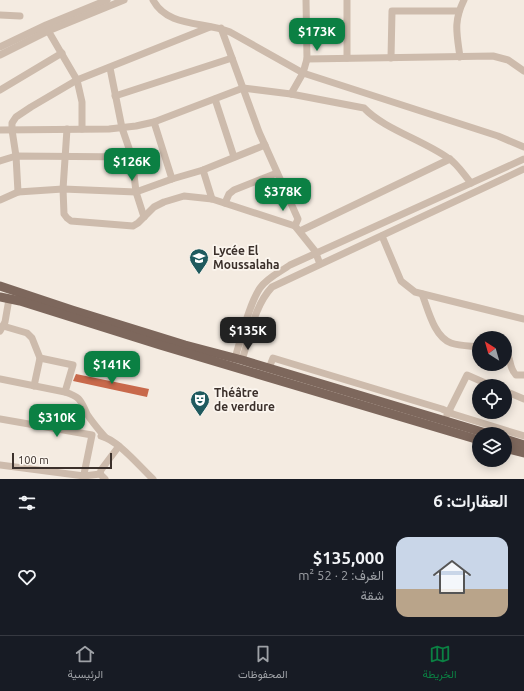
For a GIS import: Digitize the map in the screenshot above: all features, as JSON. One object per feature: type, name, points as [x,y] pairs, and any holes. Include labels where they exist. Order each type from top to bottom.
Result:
[{"type":"main road","points":[[0,286],[72,310],[269,368],[446,416],[472,427]]},
{"type":"main road","points":[[0,296],[472,438]]},
{"type":"main road","points":[[512,441],[524,445]]},
{"type":"main road","points":[[512,450],[524,453]]},
{"type":"street","points":[[0,54],[47,28],[107,0]]},
{"type":"street","points":[[0,47],[124,0]]},
{"type":"street","points":[[153,0],[162,13],[180,21],[221,28],[240,37],[303,73],[498,136],[524,147]]},
{"type":"street","points":[[291,94],[303,73],[307,59],[306,0]]},
{"type":"street","points":[[347,0],[347,58]]},
{"type":"street","points":[[460,57],[456,25],[458,12],[464,0]]},
{"type":"street","points":[[391,58],[392,10],[458,12]]},
{"type":"street","points":[[0,15],[20,16]]},
{"type":"street","points":[[18,192],[16,156],[12,130],[12,123],[16,117],[77,80],[110,68],[210,26]]},
{"type":"street","points":[[47,28],[77,80],[82,102],[82,129]]},
{"type":"street","points":[[221,28],[265,145],[298,219],[298,228]]},
{"type":"street","points":[[0,90],[62,53]]},
{"type":"street","points":[[307,59],[493,56],[508,60],[524,71]]},
{"type":"street","points":[[115,96],[232,58]]},
{"type":"street","points":[[110,68],[122,128],[132,157],[136,192],[144,217]]},
{"type":"street","points":[[0,130],[122,128],[154,122],[243,88],[291,94],[364,108],[381,121],[426,144],[450,159],[471,183]]},
{"type":"street","points":[[215,99],[234,157]]},
{"type":"street","points":[[154,122],[172,179]]},
{"type":"street","points":[[67,129],[64,214],[71,221],[133,226],[138,224],[154,207],[164,202],[184,196],[212,198],[298,228],[316,253],[320,264]]},
{"type":"street","points":[[0,200],[18,192],[64,189],[136,192],[203,170],[265,145]]},
{"type":"street","points":[[0,161],[16,156],[132,157]]},
{"type":"street","points":[[298,228],[450,159]]},
{"type":"street","points":[[239,359],[252,303],[260,287],[272,277],[290,265],[524,159]]},
{"type":"street","points":[[239,359],[259,305],[266,293],[272,287],[524,169]]},
{"type":"street","points":[[203,170],[212,198]]},
{"type":"street","points":[[225,203],[229,194],[234,190],[277,173]]},
{"type":"street","points":[[382,236],[401,282],[416,292],[524,319]]},
{"type":"street","points":[[422,294],[435,328],[443,337],[451,343],[472,346]]},
{"type":"street","points":[[10,299],[2,328],[22,332],[30,336],[40,358],[34,386]]},
{"type":"street","points":[[40,358],[73,365],[66,392]]},
{"type":"street","points":[[512,371],[516,374],[524,375]]},
{"type":"street","points":[[476,379],[467,375],[446,416],[524,436]]},
{"type":"street","points":[[0,379],[66,392],[80,399],[87,414],[105,437],[119,446],[153,479]]},
{"type":"street","points":[[512,394],[524,399]]},
{"type":"street","points":[[0,419],[105,437]]},
{"type":"street","points":[[84,477],[92,435]]},
{"type":"street","points":[[0,465],[84,477],[102,476],[103,467],[119,446]]},
{"type":"building","points":[[76,374],[149,389],[147,397],[73,381]]},
{"type":"place","name":"Lycée El Moussalaha","points":[[199,275]]},
{"type":"place","name":"Théâtre de verdure","points":[[200,417]]}]
